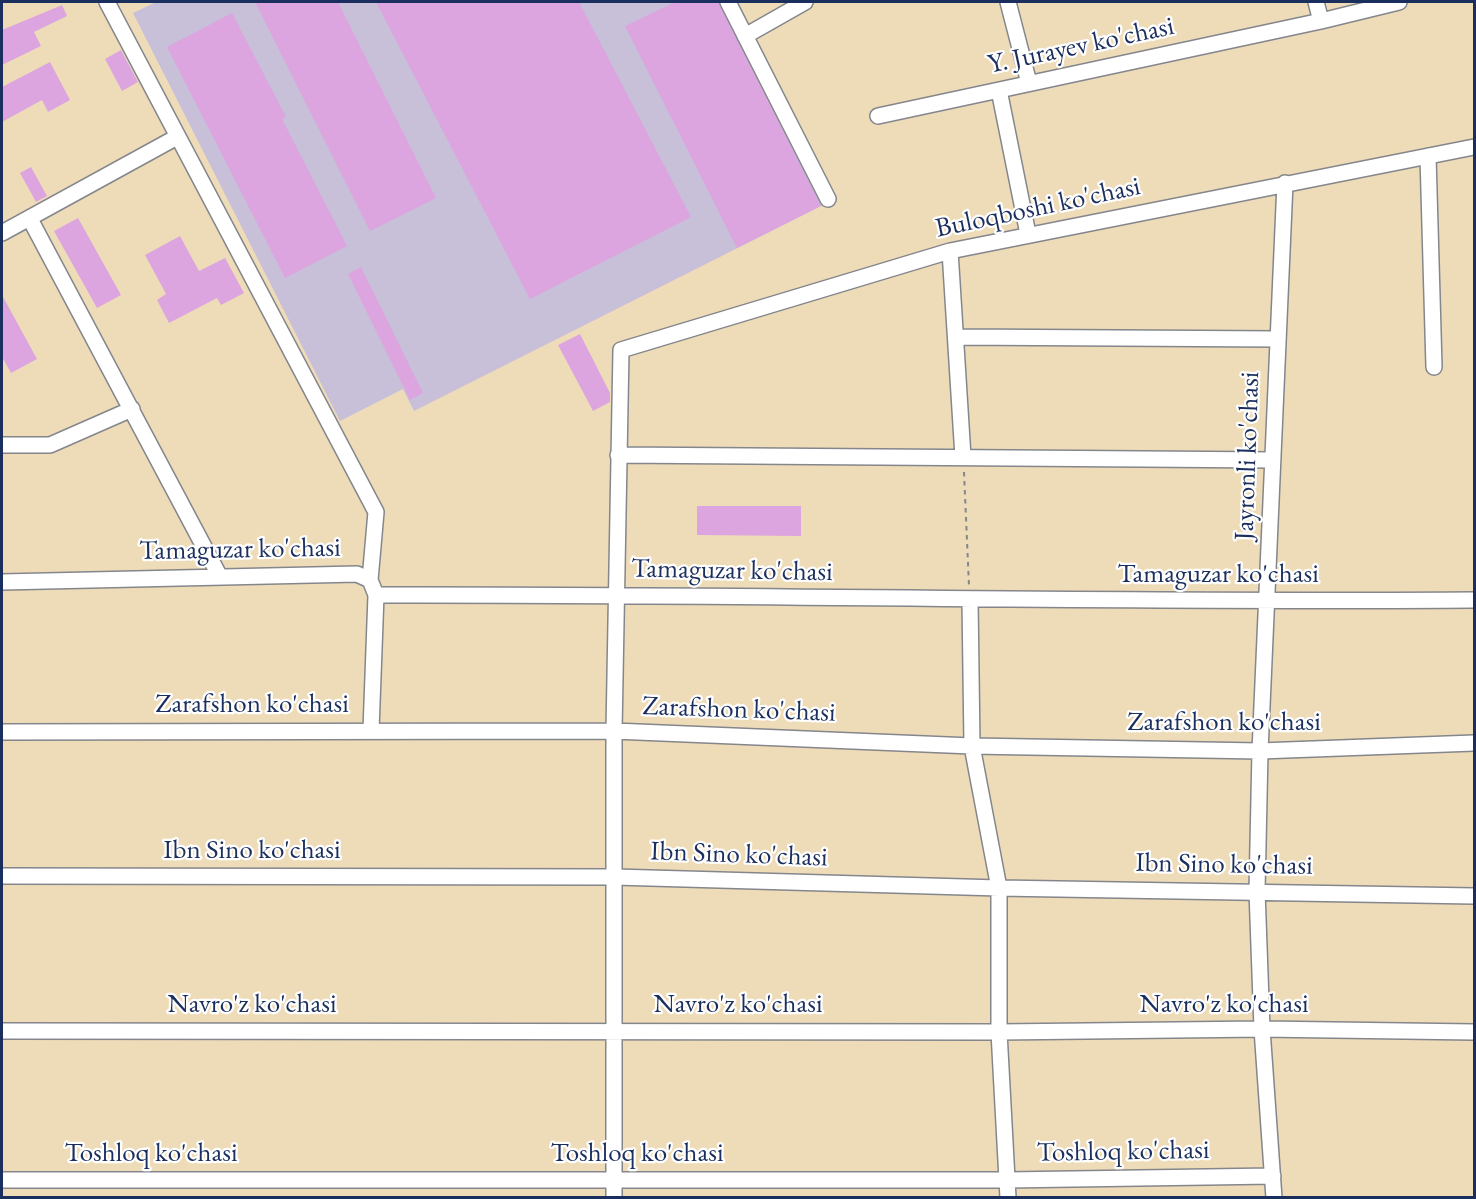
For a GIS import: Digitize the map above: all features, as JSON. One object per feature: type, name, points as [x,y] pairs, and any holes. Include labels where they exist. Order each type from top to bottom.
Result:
[{"type":"street","points":[[107,2],[376,512],[370,580]]},
{"type":"street","points":[[728,2],[828,199]]},
{"type":"street","points":[[745,36],[805,2]]},
{"type":"street","points":[[1008,2],[1029,83]]},
{"type":"street","points":[[1316,2],[1321,21]]},
{"type":"street","name":"Y. Jurayev ko'chasi","points":[[878,116],[1321,21],[1399,2]]},
{"type":"street","points":[[999,90],[1028,234]]},
{"type":"street","points":[[2,233],[177,137]]},
{"type":"street","name":"Buloqboshi ko'chasi","points":[[618,455],[621,350],[950,251],[1474,147]]},
{"type":"street","points":[[1428,156],[1434,367]]},
{"type":"street","name":"Jayronli ko'chasi","points":[[1274,1197],[1262,1029],[1257,891],[1260,751],[1285,183]]},
{"type":"street","points":[[30,219],[219,575]]},
{"type":"street","points":[[950,251],[963,457]]},
{"type":"street","points":[[956,338],[1278,339]]},
{"type":"street","points":[[2,445],[50,445],[132,409]]},
{"type":"street","points":[[614,1197],[614,731],[618,455],[1273,460]]},
{"type":"street","name":"Tamaguzar ko'chasi","points":[[2,582],[219,575],[357,574],[370,580],[376,595],[616,595],[1268,602],[1474,600]]},
{"type":"street","points":[[371,730],[376,595]]},
{"type":"street","points":[[970,600],[972,746],[999,888],[999,1032],[1008,1197]]},
{"type":"street","name":"Zarafshon ko'chasi","points":[[2,732],[614,731],[972,746],[1260,751],[1474,743]]},
{"type":"street","name":"Ibn Sino ko'chasi","points":[[2,876],[615,877],[999,888],[1474,896]]},
{"type":"street","name":"Navro'z ko'chasi","points":[[2,1031],[614,1029],[999,1032],[1262,1029],[1474,1032]]},
{"type":"street","name":"Toshloq ko'chasi","points":[[2,1180],[1007,1179],[1273,1176]]},
{"type":"path","points":[[963,457],[970,600]]},
{"type":"shaded area","points":[[156,2],[720,2],[823,205],[414,411],[403,389],[340,421],[133,13]]},
{"type":"building","points":[[255,2],[338,2],[436,198],[370,231]]},
{"type":"building","points":[[376,2],[579,2],[691,217],[530,299]]},
{"type":"building","points":[[675,2],[718,2],[821,206],[737,248],[625,26]]},
{"type":"building","points":[[62,5],[67,16],[34,32],[41,46],[2,65],[2,30]]},
{"type":"building","points":[[232,13],[286,117],[282,119],[347,246],[285,278],[167,47]]},
{"type":"building","points":[[121,50],[138,82],[122,91],[105,59]]},
{"type":"building","points":[[50,62],[70,100],[48,112],[42,100],[2,122],[2,87]]},
{"type":"building","points":[[31,167],[47,196],[36,202],[20,173]]},
{"type":"building","points":[[78,218],[121,295],[97,308],[54,231]]},
{"type":"building","points":[[180,236],[199,271],[225,258],[244,293],[221,305],[217,298],[169,323],[157,300],[166,294],[145,255]]},
{"type":"building","points":[[361,267],[423,393],[410,400],[348,274]]},
{"type":"building","points":[[2,295],[37,359],[11,373],[2,357]]},
{"type":"building","points":[[580,334],[610,393],[610,402],[593,411],[558,345]]},
{"type":"building","points":[[697,506],[801,506],[801,536],[697,535]]}]
